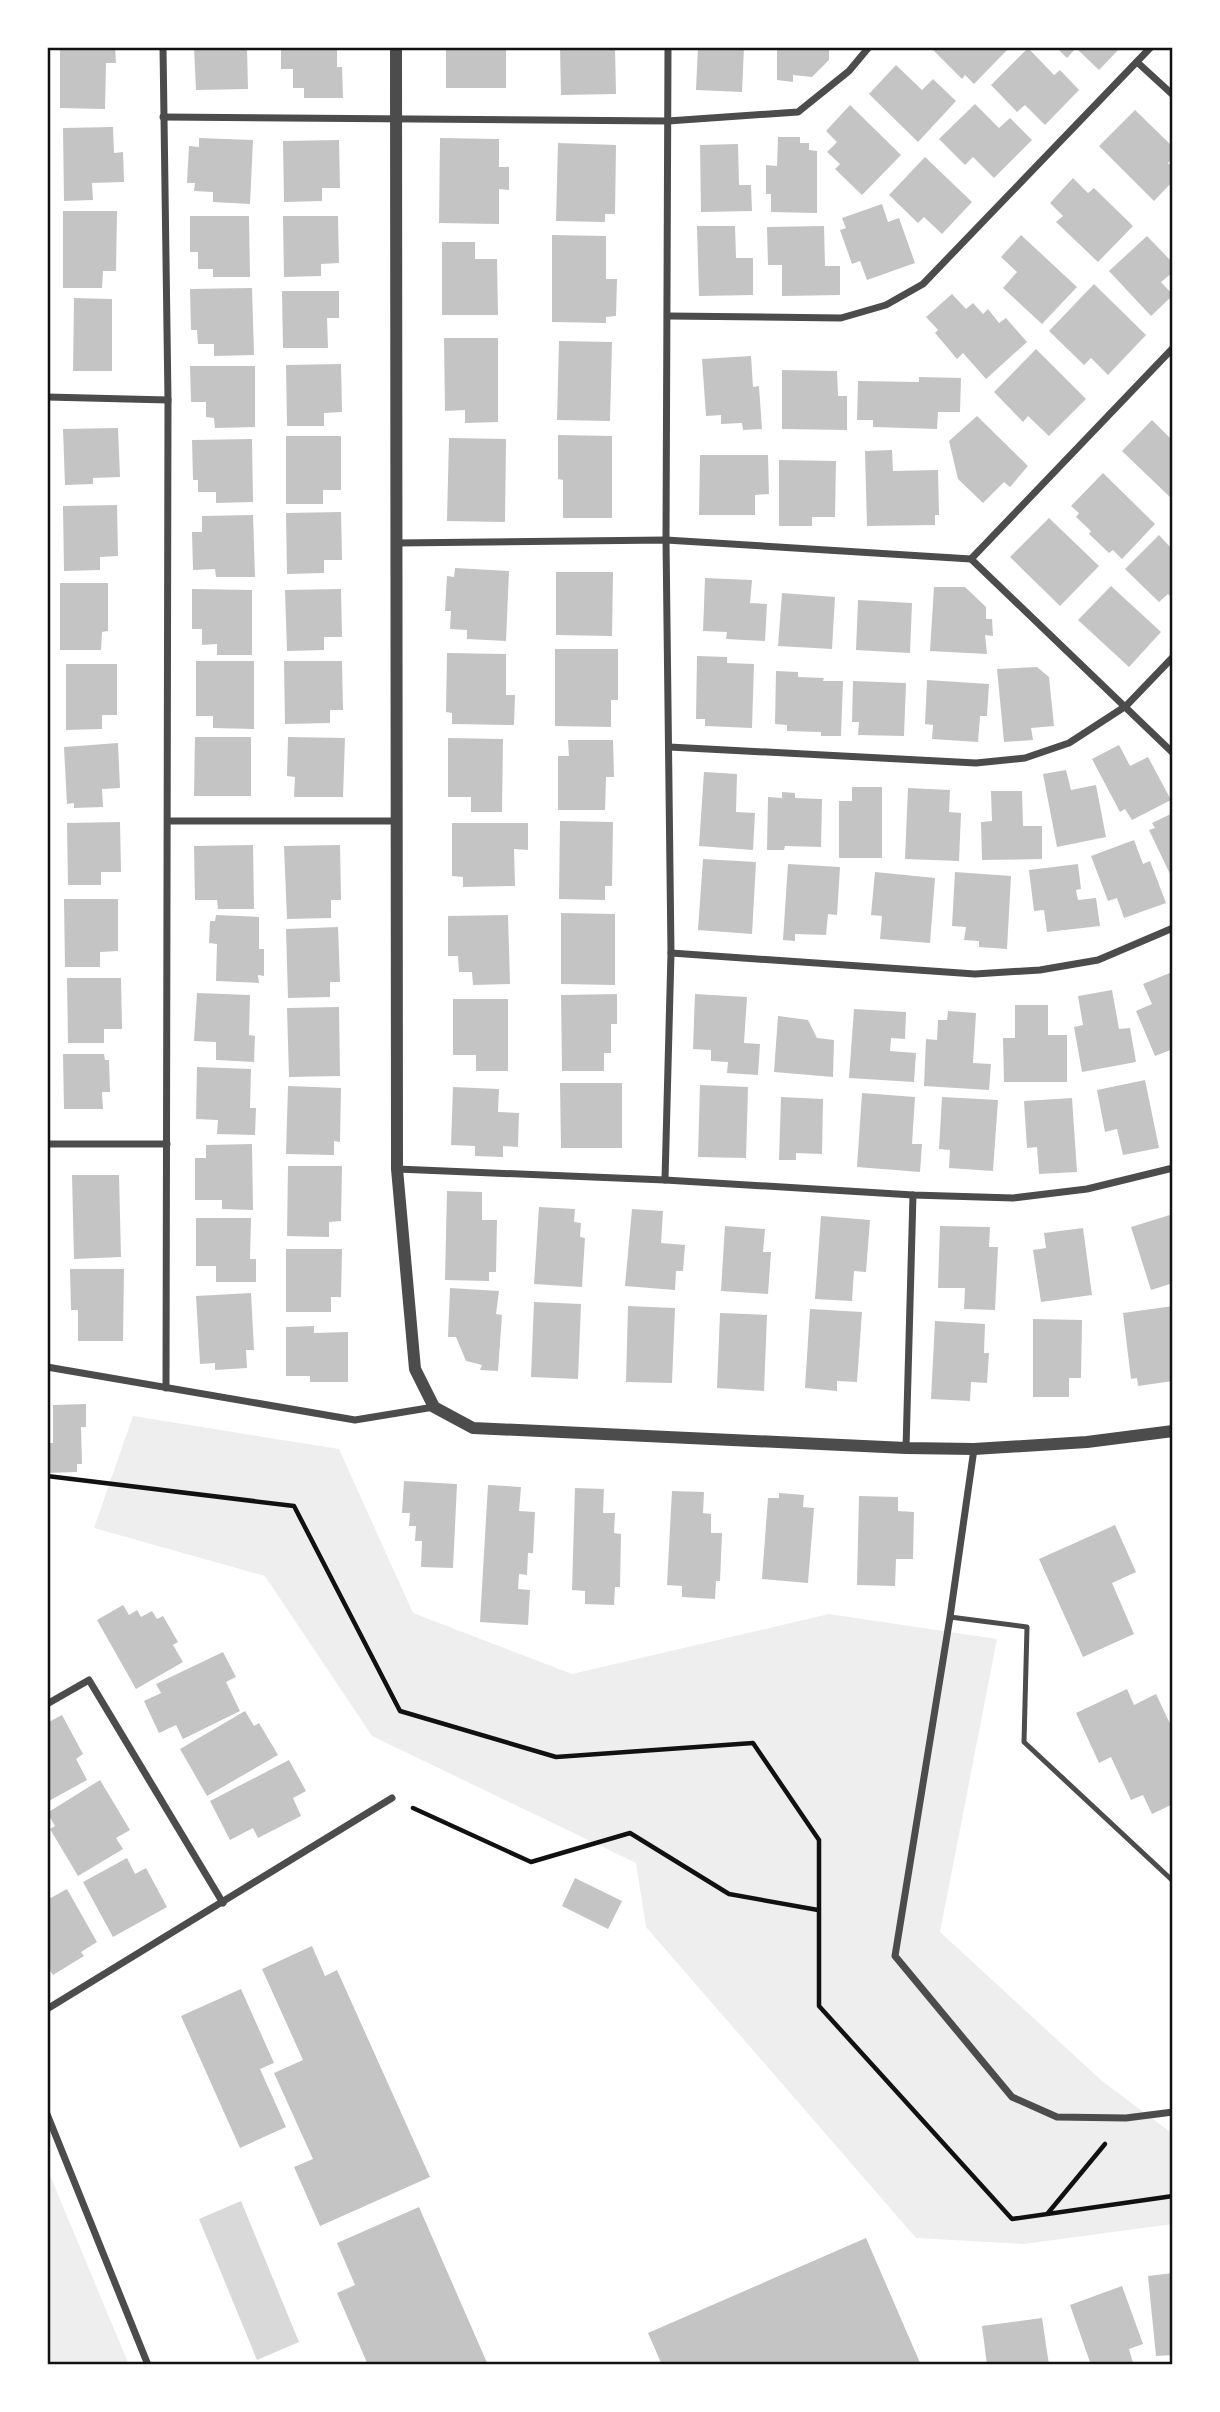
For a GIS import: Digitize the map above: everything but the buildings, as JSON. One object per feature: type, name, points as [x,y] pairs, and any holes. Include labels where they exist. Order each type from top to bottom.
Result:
[{"type":"street","points":[[163,47],[168,400],[169,821],[166,1388]]},
{"type":"street","points":[[396,47],[397,1169],[415,1369],[434,1407],[472,1429],[906,1448],[974,1448],[1087,1442],[1173,1431]]},
{"type":"street","points":[[665,1180],[671,953],[666,540],[668,47]]},
{"type":"street","points":[[163,117],[668,121],[798,112],[849,71],[869,47]]},
{"type":"street","points":[[668,316],[841,318],[886,305],[923,284],[1151,47]]},
{"type":"street","points":[[1137,62],[1173,95]]},
{"type":"street","points":[[971,559],[1173,348]]},
{"type":"street","points":[[47,397],[168,400]]},
{"type":"street","points":[[397,543],[666,540],[971,559],[1173,753]]},
{"type":"street","points":[[669,747],[976,762],[1025,758],[1069,743],[1126,706],[1173,657]]},
{"type":"street","points":[[169,821],[397,821]]},
{"type":"street","points":[[671,953],[975,974],[1040,971],[1098,960],[1173,928]]},
{"type":"street","points":[[47,1144],[167,1144]]},
{"type":"street","points":[[397,1169],[1013,1198],[1087,1189],[1173,1168]]},
{"type":"street","points":[[906,1448],[914,1195]]},
{"type":"street","points":[[47,1367],[355,1420],[434,1407]]},
{"type":"street","points":[[974,1448],[950,1617],[895,1956],[1012,2098],[1057,2117],[1126,2118],[1173,2112]]},
{"type":"street","points":[[47,1704],[89,1680],[223,1903]]},
{"type":"street","points":[[47,2009],[391,1798]]},
{"type":"street","points":[[47,2114],[148,2365]]},
{"type":"lane","points":[[950,1617],[1027,1627],[1024,1742],[1173,1881]]},
{"type":"path","points":[[47,1476],[294,1506],[400,1711],[556,1757],[753,1743],[819,1840],[819,2006],[1012,2218],[1173,2196]]},
{"type":"path","points":[[391,1798],[531,1861],[630,1833],[729,1894],[818,1910]]},
{"type":"path","points":[[1048,2213],[1126,2118]]},
{"type":"shaded area","points":[[133,1416],[339,1449],[413,1613],[572,1674],[829,1614],[997,1639],[940,1932],[1102,2081],[1169,2131],[1173,2131],[1173,2224],[1024,2244],[916,2238],[646,1927],[636,1863],[372,1736],[265,1576],[94,1528]]},
{"type":"shaded area","points":[[49,2173],[129,2365],[47,2365]]},
{"type":"shaded area","points":[[241,2201],[299,2342],[257,2360],[199,2219]]}]
